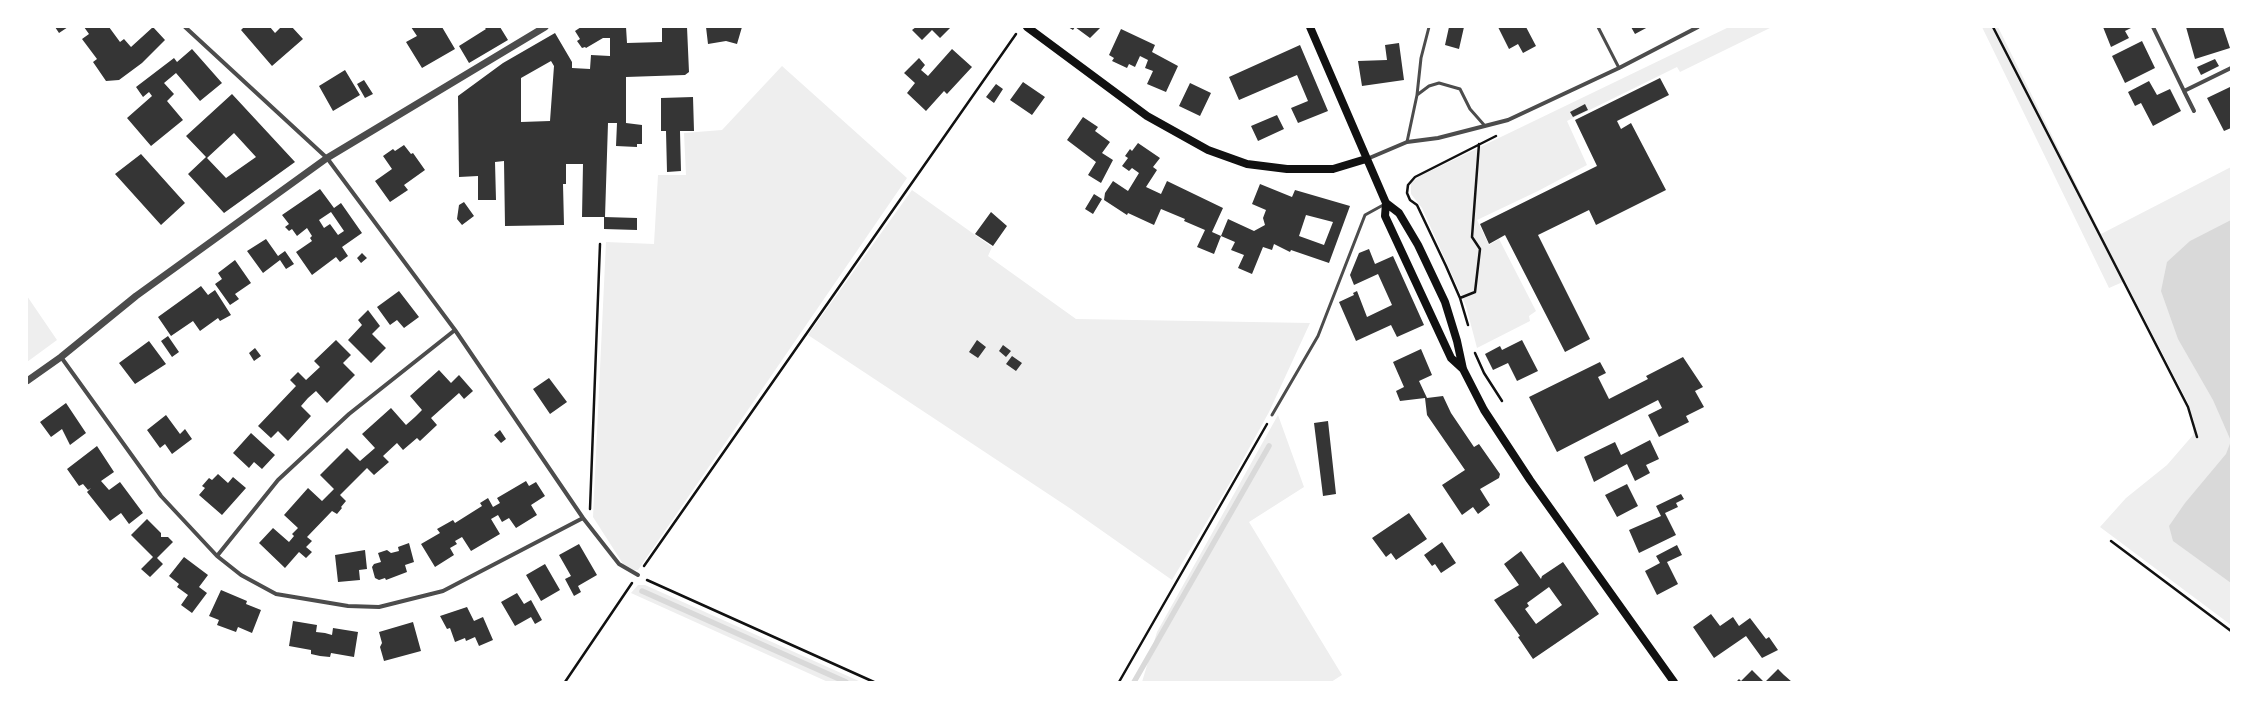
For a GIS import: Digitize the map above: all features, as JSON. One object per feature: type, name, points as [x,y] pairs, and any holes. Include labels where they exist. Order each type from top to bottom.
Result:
[{"type":"main road","points":[[1027,27],[1146,116],[1208,150],[1247,164],[1287,169],[1333,169],[1366,159]]},
{"type":"main road","points":[[1310,27],[1386,203],[1399,213],[1445,302],[1457,341],[1463,369],[1484,410],[1530,480],[1674,682]]},
{"type":"main road","points":[[1386,203],[1385,216],[1451,358],[1463,369]]},
{"type":"street","points":[[185,27],[327,158],[455,330],[583,518],[619,564],[638,576]]},
{"type":"street","points":[[27,381],[61,357],[136,296],[327,158],[545,27]]},
{"type":"street","points":[[1366,159],[1407,142],[1438,138],[1508,120],[1619,68],[1698,27]]},
{"type":"street","points":[[2153,27],[2194,111]]},
{"type":"street","points":[[2184,91],[2231,68]]},
{"type":"street","points":[[217,556],[283,475],[349,414],[455,330]]},
{"type":"street","points":[[61,357],[161,496],[217,556],[241,575],[276,594],[348,606],[379,607],[443,591],[583,518]]},
{"type":"lane","points":[[1407,142],[1417,95],[1421,58],[1429,27]]},
{"type":"lane","points":[[1598,27],[1619,68]]},
{"type":"lane","points":[[1417,95],[1429,86],[1439,83],[1460,89],[1470,109],[1485,126]]},
{"type":"lane","points":[[1272,415],[1318,336],[1365,214],[1386,203]]},
{"type":"path","points":[[1993,27],[2188,407],[2197,437]]},
{"type":"path","points":[[566,682],[638,576],[1016,34]]},
{"type":"path","points":[[1469,328],[1460,298],[1417,205],[1410,200],[1406,193],[1408,185],[1415,177],[1500,134]]},
{"type":"path","points":[[1460,298],[1476,292],[1480,249],[1472,237],[1479,144]]},
{"type":"path","points":[[583,518],[591,508],[600,244]]},
{"type":"path","points":[[1474,351],[1484,372],[1502,401]]},
{"type":"path","points":[[1119,682],[1272,415]]},
{"type":"path","points":[[2111,541],[2231,631]]},
{"type":"path","points":[[638,576],[874,682]]},
{"type":"shaded area","points":[[1729,27],[1772,27],[1680,72],[1677,67],[1567,121],[1587,165],[1538,191],[1477,220],[1489,245],[1499,239],[1536,311],[1529,316],[1530,321],[1477,348],[1466,306],[1422,208],[1411,194],[1411,183],[1420,176]]},
{"type":"shaded area","points":[[1982,27],[1998,27],[2101,234],[2231,167],[2231,625],[2100,527],[2126,498],[2167,465],[2193,435],[2194,421],[2188,403],[2125,281],[2109,288]]},
{"type":"shaded area","points":[[782,66],[907,178],[638,570],[627,570],[593,517],[606,242],[654,244],[658,175],[686,175],[684,133],[722,130]]},
{"type":"shaded area","points":[[912,190],[992,247],[988,256],[1076,319],[1310,323],[1269,412],[1231,481],[1172,580],[1071,509],[808,335]]},
{"type":"shaded area","points":[[2231,220],[2231,441],[2213,400],[2178,339],[2161,291],[2167,262],[2190,241]]},
{"type":"shaded area","points":[[27,296],[57,340],[27,362]]},
{"type":"shaded area","points":[[1278,415],[1304,487],[1249,522],[1342,675],[1331,682],[1142,682],[1157,632]]},
{"type":"shaded area","points":[[2231,441],[2231,583],[2173,541],[2169,526],[2185,503],[2226,454]]},
{"type":"shaded area","points":[[638,585],[645,585],[861,682],[828,682],[631,593]]},
{"type":"building","points":[[55,27],[68,27],[59,33]]},
{"type":"building","points":[[84,27],[109,27],[120,42],[124,39],[131,47],[153,27],[165,40],[142,63],[119,80],[106,81],[93,62],[97,59],[82,39],[89,34]]},
{"type":"building","points":[[244,27],[270,27],[275,33],[281,27],[292,27],[303,39],[272,66],[241,30]]},
{"type":"building","points":[[411,27],[442,27],[455,49],[422,68],[406,42],[417,36]]},
{"type":"building","points":[[484,27],[500,27],[508,40],[469,63],[459,46],[486,29]]},
{"type":"building","points":[[581,27],[626,27],[627,43],[662,42],[662,27],[687,27],[689,72],[685,75],[626,77],[626,123],[642,125],[642,144],[637,144],[637,147],[616,146],[617,123],[608,123],[605,217],[582,217],[583,164],[566,164],[566,184],[563,184],[564,225],[505,226],[504,161],[495,162],[496,200],[478,200],[478,176],[459,177],[458,96],[503,63],[555,33],[572,62],[572,68],[590,69],[591,55],[610,56],[610,38],[603,38],[586,48],[582,48],[577,41],[580,39],[575,31]],"holes":[[[551,61],[554,66],[550,121],[521,122],[521,78]]]},
{"type":"building","points":[[706,27],[742,27],[737,44],[726,41],[708,44]]},
{"type":"building","points":[[916,27],[951,27],[940,38],[932,30],[922,40],[912,30]]},
{"type":"building","points":[[1068,27],[1075,27],[1073,30]]},
{"type":"building","points":[[1075,27],[1101,27],[1090,38]]},
{"type":"building","points":[[1449,27],[1464,27],[1459,49],[1445,45]]},
{"type":"building","points":[[1498,27],[1526,27],[1536,46],[1523,53],[1518,44],[1509,49]]},
{"type":"building","points":[[1631,27],[1648,27],[1635,34]]},
{"type":"building","points":[[2103,27],[2133,27],[2125,31],[2129,38],[2111,47]]},
{"type":"building","points":[[2186,27],[2223,27],[2230,48],[2195,59]]},
{"type":"building","points":[[1121,29],[1155,45],[1152,52],[1178,66],[1166,92],[1147,84],[1153,71],[1145,68],[1148,60],[1140,56],[1135,67],[1129,64],[1127,68],[1112,61],[1114,58],[1109,55]]},
{"type":"building","points":[[2142,41],[2155,68],[2125,83],[2112,56]]},
{"type":"building","points":[[1399,43],[1404,80],[1362,86],[1358,61],[1387,60],[1385,45]]},
{"type":"building","points":[[1300,45],[1328,111],[1298,123],[1291,108],[1308,101],[1297,75],[1239,100],[1229,77]]},
{"type":"building","points":[[192,49],[222,83],[200,101],[176,73],[164,83],[174,94],[167,101],[183,120],[151,146],[127,118],[152,96],[149,92],[143,97],[136,87],[174,58],[177,62]]},
{"type":"building","points":[[952,49],[972,67],[947,94],[944,91],[926,111],[907,93],[915,83],[904,73],[919,58],[925,65],[921,70],[928,76]]},
{"type":"building","points":[[2215,59],[2219,66],[2201,75],[2197,67]]},
{"type":"building","points":[[345,70],[360,95],[333,111],[319,86]]},
{"type":"building","points":[[1660,78],[1669,95],[1617,121],[1621,129],[1631,123],[1666,190],[1596,225],[1589,210],[1538,235],[1590,339],[1565,352],[1505,235],[1489,244],[1480,224],[1597,166],[1575,120]]},
{"type":"building","points":[[364,80],[373,94],[365,98],[357,84]]},
{"type":"building","points":[[2149,81],[2157,95],[2170,89],[2181,111],[2153,126],[2141,103],[2135,106],[2128,92]]},
{"type":"building","points":[[1023,82],[1045,97],[1032,115],[1010,100]]},
{"type":"building","points":[[1190,83],[1211,93],[1200,116],[1179,106]]},
{"type":"building","points":[[996,84],[1003,89],[994,103],[986,97]]},
{"type":"building","points":[[2230,87],[2231,128],[2224,131],[2207,98]]},
{"type":"building","points":[[232,94],[295,162],[224,213],[188,174],[206,157],[186,136]],"holes":[[[234,133],[256,157],[226,178],[207,158]]]},
{"type":"building","points":[[693,97],[694,131],[680,131],[681,171],[667,172],[666,131],[661,131],[661,98]]},
{"type":"building","points":[[1585,104],[1588,110],[1573,117],[1570,112]]},
{"type":"building","points":[[1277,115],[1284,129],[1258,141],[1251,126]]},
{"type":"building","points":[[1083,117],[1098,127],[1095,131],[1110,142],[1102,153],[1113,160],[1101,183],[1088,175],[1096,162],[1067,140]]},
{"type":"building","points":[[1138,143],[1160,158],[1153,167],[1157,170],[1146,187],[1161,194],[1167,181],[1223,208],[1212,232],[1221,236],[1214,254],[1197,247],[1205,230],[1184,221],[1185,219],[1161,209],[1154,225],[1128,213],[1127,215],[1104,200],[1105,193],[1113,181],[1128,191],[1139,173],[1132,168],[1129,171],[1122,166],[1128,158],[1125,156],[1130,149],[1132,151]]},
{"type":"building","points":[[404,145],[411,154],[413,153],[425,170],[404,185],[408,190],[390,202],[375,181],[392,169],[383,156],[393,149],[395,151]]},
{"type":"building","points":[[141,154],[185,203],[161,225],[115,174]]},
{"type":"building","points":[[1260,184],[1292,197],[1295,190],[1350,206],[1329,263],[1291,250],[1290,252],[1274,244],[1272,250],[1263,247],[1252,274],[1238,268],[1244,255],[1231,250],[1235,242],[1221,236],[1228,219],[1254,231],[1265,225],[1263,218],[1266,210],[1252,204]],"holes":[[[1306,215],[1333,222],[1324,245],[1299,236]]]},
{"type":"building","points":[[320,189],[334,208],[341,203],[362,233],[342,247],[348,256],[340,262],[336,257],[312,275],[296,252],[312,241],[310,238],[312,236],[307,228],[297,236],[292,229],[289,231],[285,227],[289,224],[282,215]],"holes":[[[331,212],[344,231],[338,235],[330,224],[324,228],[319,220]]]},
{"type":"building","points":[[1094,194],[1102,199],[1093,214],[1085,209]]},
{"type":"building","points":[[464,202],[474,216],[462,225],[457,219],[459,205]]},
{"type":"building","points":[[991,212],[1007,226],[993,246],[975,234]]},
{"type":"building","points":[[604,217],[637,218],[637,230],[604,229]]},
{"type":"building","points":[[266,239],[278,256],[285,251],[294,264],[286,269],[280,260],[263,273],[247,251]]},
{"type":"building","points":[[1369,249],[1375,264],[1393,256],[1424,325],[1397,337],[1391,325],[1356,341],[1339,302],[1354,295],[1353,293],[1357,291],[1367,317],[1392,305],[1378,274],[1354,285],[1350,275],[1359,253]]},
{"type":"building","points":[[362,253],[367,258],[361,263],[357,258]]},
{"type":"building","points":[[235,260],[251,283],[235,294],[239,299],[230,305],[215,284],[222,279],[218,273]]},
{"type":"building","points":[[201,286],[208,295],[215,290],[231,315],[220,321],[218,318],[200,331],[193,321],[171,336],[158,317]]},
{"type":"building","points":[[399,291],[419,317],[404,328],[397,320],[390,325],[377,307]]},
{"type":"building","points":[[368,310],[380,326],[372,334],[386,348],[371,363],[348,340],[362,325],[358,320]]},
{"type":"building","points":[[168,336],[179,352],[172,357],[161,341]]},
{"type":"building","points":[[336,340],[351,355],[343,363],[355,375],[327,403],[316,391],[308,398],[301,406],[311,416],[288,441],[278,431],[271,438],[258,426],[296,386],[290,380],[298,372],[306,380],[320,367],[314,361]]},
{"type":"building","points":[[977,340],[986,347],[978,358],[969,352]]},
{"type":"building","points":[[1522,340],[1538,371],[1517,381],[1508,363],[1493,370],[1485,354],[1500,346],[1502,350]]},
{"type":"building","points":[[149,341],[166,364],[135,384],[119,363]]},
{"type":"building","points":[[1003,345],[1011,351],[1006,357],[999,351]]},
{"type":"building","points":[[255,348],[261,356],[254,361],[249,353]]},
{"type":"building","points":[[1421,349],[1432,375],[1419,381],[1427,398],[1443,396],[1451,413],[1474,447],[1479,444],[1500,474],[1499,478],[1480,489],[1490,505],[1478,514],[1473,507],[1462,515],[1442,485],[1465,470],[1427,415],[1425,398],[1400,401],[1396,391],[1404,387],[1393,362]]},
{"type":"building","points":[[1012,356],[1022,363],[1016,371],[1006,364]]},
{"type":"building","points":[[1683,357],[1703,387],[1695,391],[1704,407],[1686,416],[1689,422],[1659,437],[1648,415],[1662,408],[1658,400],[1557,452],[1529,397],[1600,362],[1606,373],[1598,377],[1609,399],[1648,379],[1646,376]]},
{"type":"building","points":[[439,370],[451,383],[459,375],[473,391],[464,399],[459,393],[431,418],[437,425],[420,441],[417,438],[403,450],[397,443],[383,456],[389,462],[374,475],[367,468],[340,495],[346,501],[337,514],[332,511],[307,537],[312,541],[306,547],[312,552],[306,558],[299,552],[285,568],[259,543],[273,528],[289,542],[294,536],[292,534],[298,528],[284,515],[308,488],[322,501],[334,489],[320,475],[347,448],[360,461],[375,448],[362,434],[391,408],[406,425],[415,417],[422,410],[410,396]]},
{"type":"building","points":[[549,378],[567,402],[550,414],[533,389]]},
{"type":"building","points":[[66,403],[86,433],[70,445],[62,429],[51,437],[40,422]]},
{"type":"building","points":[[166,415],[180,434],[185,429],[192,439],[172,454],[165,444],[160,448],[147,430]]},
{"type":"building","points":[[1328,421],[1336,494],[1323,496],[1314,423]]},
{"type":"building","points":[[500,430],[506,439],[501,443],[494,435]]},
{"type":"building","points":[[251,433],[275,455],[262,469],[254,462],[249,468],[233,453]]},
{"type":"building","points":[[1650,440],[1659,459],[1646,465],[1650,473],[1635,481],[1627,464],[1594,482],[1584,457],[1615,442],[1621,455]]},
{"type":"building","points":[[97,446],[114,472],[101,481],[109,490],[120,482],[143,513],[129,524],[121,513],[110,521],[87,492],[91,488],[88,490],[83,484],[79,486],[67,469]]},
{"type":"building","points":[[218,474],[228,483],[233,477],[246,488],[222,515],[199,495],[205,488],[202,486],[209,478],[212,480]]},
{"type":"building","points":[[526,481],[529,486],[536,482],[545,496],[531,505],[537,515],[516,528],[509,518],[502,522],[498,515],[491,519],[500,534],[471,551],[462,537],[455,541],[457,544],[450,548],[454,555],[435,567],[421,544],[440,533],[437,529],[453,520],[455,523],[482,506],[480,503],[488,498],[493,507],[500,503],[497,498]]},
{"type":"building","points":[[1627,484],[1638,506],[1617,517],[1605,495]]},
{"type":"building","points":[[1681,494],[1684,499],[1676,503],[1678,507],[1665,513],[1676,535],[1639,553],[1629,530],[1661,516],[1656,506]]},
{"type":"building","points":[[1409,513],[1427,539],[1396,560],[1391,553],[1386,557],[1372,538]]},
{"type":"building","points":[[147,519],[161,533],[161,537],[168,537],[173,542],[157,558],[163,564],[150,577],[141,569],[153,557],[131,535]]},
{"type":"building","points":[[1442,542],[1456,563],[1441,573],[1435,564],[1432,566],[1424,555]]},
{"type":"building","points":[[409,543],[414,562],[405,565],[407,572],[386,580],[385,578],[379,580],[375,578],[372,567],[374,564],[381,562],[378,553],[387,550],[391,553],[399,551],[398,547]]},
{"type":"building","points":[[579,544],[597,575],[578,586],[581,592],[574,596],[565,579],[571,576],[559,555]]},
{"type":"building","points":[[1677,545],[1682,555],[1667,562],[1678,584],[1657,595],[1645,571],[1660,563],[1656,556]]},
{"type":"building","points":[[365,550],[367,569],[359,570],[360,580],[338,582],[335,555]]},
{"type":"building","points":[[1521,551],[1541,579],[1542,576],[1563,562],[1599,614],[1533,659],[1518,637],[1520,636],[1494,600],[1519,585],[1504,564]],"holes":[[[1549,587],[1562,605],[1536,624],[1525,609],[1529,606],[1527,603]]]},
{"type":"building","points":[[184,557],[208,575],[199,587],[207,593],[192,613],[181,605],[188,595],[177,587],[179,584],[169,576]]},
{"type":"building","points":[[545,564],[560,590],[541,601],[526,575]]},
{"type":"building","points":[[221,590],[247,601],[246,604],[261,610],[252,633],[238,627],[236,632],[217,625],[219,620],[209,616]]},
{"type":"building","points":[[517,593],[524,604],[531,600],[542,620],[535,624],[531,617],[515,626],[501,602]]},
{"type":"building","points":[[467,607],[474,621],[483,617],[493,640],[479,646],[475,637],[466,641],[465,638],[455,642],[450,628],[447,629],[440,616]]},
{"type":"building","points":[[1711,614],[1720,626],[1733,617],[1739,626],[1750,618],[1766,639],[1769,637],[1778,650],[1762,658],[1746,636],[1714,658],[1693,627]]},
{"type":"building","points":[[293,621],[317,625],[316,632],[332,635],[333,628],[358,632],[354,657],[331,653],[330,657],[320,656],[311,654],[311,650],[289,646]]},
{"type":"building","points":[[413,622],[421,651],[384,661],[380,647],[382,643],[379,632]]},
{"type":"building","points":[[1778,669],[1784,675],[1792,682],[1765,682]]},
{"type":"building","points":[[1752,670],[1764,682],[1736,682],[1739,679],[1741,681]]},
{"type":"waterway","points":[[1134,682],[1269,446]]},
{"type":"waterway","points":[[642,591],[846,682]]}]
